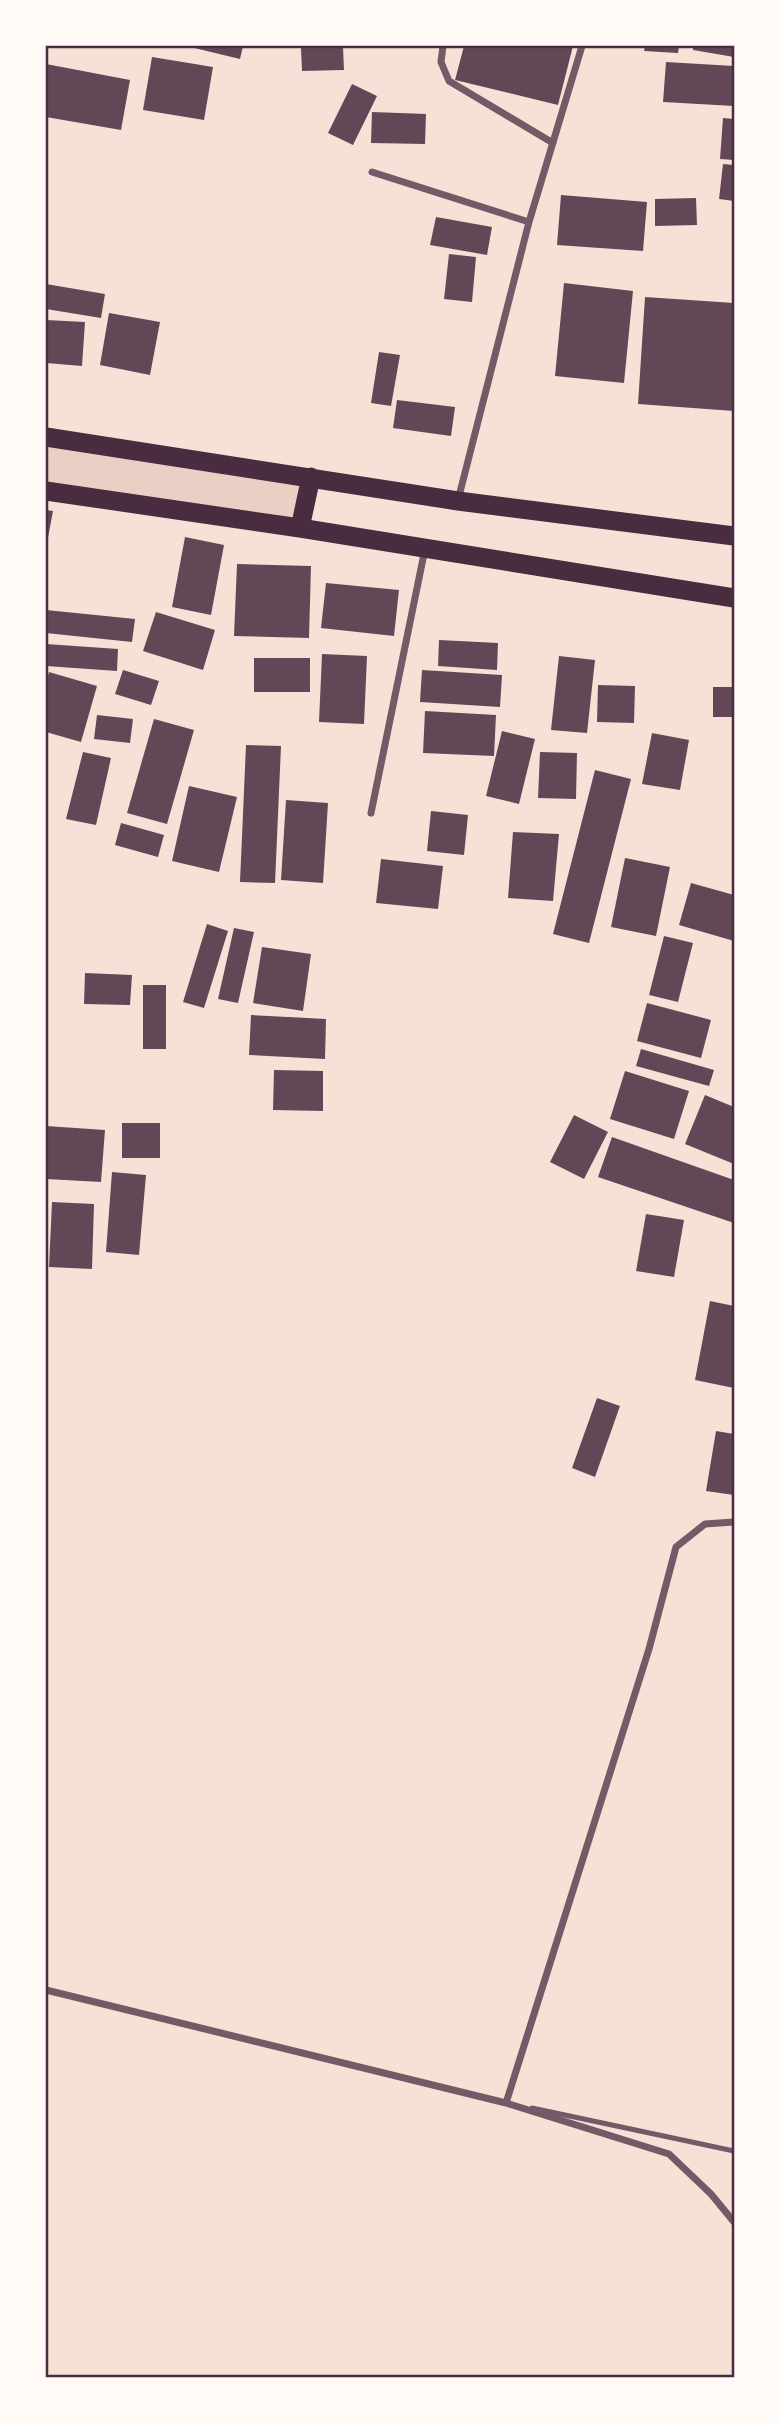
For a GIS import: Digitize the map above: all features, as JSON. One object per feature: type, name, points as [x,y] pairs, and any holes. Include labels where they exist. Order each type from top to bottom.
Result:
[{"type":"highway","points":[[46,437],[458,501],[734,536]]},
{"type":"highway","points":[[300,528],[311,477]]},
{"type":"highway","points":[[46,491],[300,528],[734,598]]},
{"type":"street","points":[[443,46],[441,62],[449,81],[553,143]]},
{"type":"street","points":[[458,501],[529,222],[582,46]]},
{"type":"street","points":[[372,172],[529,222]]},
{"type":"street","points":[[371,813],[425,549]]},
{"type":"street","points":[[506,2103],[649,1649],[676,1546],[705,1524],[734,1522]]},
{"type":"street","points":[[46,1990],[506,2103],[669,2154],[711,2194],[734,2222]]},
{"type":"lane","points":[[506,2103],[734,2151]]},
{"type":"shaded area","points":[[46,437],[311,477],[300,528],[46,491]]},
{"type":"building","points":[[186,46],[243,46],[240,59]]},
{"type":"building","points":[[464,46],[573,46],[558,105],[455,80]]},
{"type":"building","points":[[645,46],[679,46],[678,53],[644,51]]},
{"type":"building","points":[[693,46],[734,46],[734,57],[693,50]]},
{"type":"building","points":[[343,47],[344,70],[302,71],[301,48]]},
{"type":"building","points":[[152,57],[213,67],[204,120],[143,110]]},
{"type":"building","points":[[666,62],[734,66],[734,106],[663,102]]},
{"type":"building","points":[[46,64],[130,80],[121,130],[46,117]]},
{"type":"building","points":[[352,84],[377,96],[353,145],[328,133]]},
{"type":"building","points":[[372,112],[426,114],[425,144],[371,143]]},
{"type":"building","points":[[723,118],[734,119],[734,160],[720,159]]},
{"type":"building","points":[[723,164],[734,165],[734,201],[719,199]]},
{"type":"building","points":[[561,195],[647,202],[643,251],[557,245]]},
{"type":"building","points":[[696,198],[697,225],[655,226],[655,199]]},
{"type":"building","points":[[436,217],[492,227],[487,255],[430,245]]},
{"type":"building","points":[[449,254],[476,257],[472,302],[444,299]]},
{"type":"building","points":[[564,283],[633,291],[624,383],[555,376]]},
{"type":"building","points":[[46,284],[105,294],[101,318],[46,309]]},
{"type":"building","points":[[645,297],[734,303],[734,411],[638,404]]},
{"type":"building","points":[[109,313],[160,322],[150,375],[100,365]]},
{"type":"building","points":[[46,320],[85,322],[82,366],[46,363]]},
{"type":"building","points":[[379,352],[400,355],[391,406],[371,403]]},
{"type":"building","points":[[397,400],[455,407],[451,436],[393,428]]},
{"type":"building","points":[[46,510],[53,511],[47,543],[46,543]]},
{"type":"building","points":[[185,537],[224,545],[211,615],[172,607]]},
{"type":"building","points":[[237,564],[311,566],[309,638],[234,636]]},
{"type":"building","points":[[326,583],[399,590],[394,636],[321,628]]},
{"type":"building","points":[[46,610],[135,619],[132,642],[46,633]]},
{"type":"building","points":[[156,612],[215,630],[203,670],[143,651]]},
{"type":"building","points":[[439,640],[498,643],[497,670],[438,666]]},
{"type":"building","points":[[46,644],[118,649],[117,671],[46,666]]},
{"type":"building","points":[[322,654],[367,656],[364,724],[319,722]]},
{"type":"building","points":[[559,656],[595,660],[587,733],[551,730]]},
{"type":"building","points":[[254,658],[310,658],[310,692],[254,692]]},
{"type":"building","points":[[123,670],[159,681],[151,705],[115,694]]},
{"type":"building","points":[[422,670],[502,675],[500,707],[420,702]]},
{"type":"building","points":[[49,672],[97,686],[81,742],[46,732],[46,683]]},
{"type":"building","points":[[598,685],[635,686],[634,723],[597,722]]},
{"type":"building","points":[[713,687],[734,687],[734,717],[713,717]]},
{"type":"building","points":[[425,711],[496,715],[494,756],[423,753]]},
{"type":"building","points":[[97,715],[133,719],[130,743],[94,739]]},
{"type":"building","points":[[154,719],[194,730],[167,824],[127,813]]},
{"type":"building","points":[[502,731],[535,739],[519,804],[486,796]]},
{"type":"building","points":[[652,733],[689,740],[680,790],[642,784]]},
{"type":"building","points":[[246,745],[281,746],[275,883],[240,882]]},
{"type":"building","points":[[83,752],[111,758],[96,825],[66,819]]},
{"type":"building","points":[[540,752],[577,753],[576,799],[538,798]]},
{"type":"building","points":[[595,770],[631,779],[589,943],[553,934]]},
{"type":"building","points":[[189,786],[237,797],[219,872],[172,861]]},
{"type":"building","points":[[286,800],[328,803],[323,883],[281,880]]},
{"type":"building","points":[[431,811],[468,815],[464,855],[427,851]]},
{"type":"building","points":[[121,823],[164,835],[158,857],[115,845]]},
{"type":"building","points":[[513,832],[559,834],[553,901],[508,898]]},
{"type":"building","points":[[625,858],[670,867],[656,936],[611,927]]},
{"type":"building","points":[[381,859],[443,866],[438,909],[376,903]]},
{"type":"building","points":[[691,883],[734,895],[734,941],[679,925]]},
{"type":"building","points":[[207,924],[228,931],[204,1008],[183,1002]]},
{"type":"building","points":[[234,928],[254,932],[238,1003],[218,999]]},
{"type":"building","points":[[664,936],[693,943],[678,1002],[649,995]]},
{"type":"building","points":[[262,947],[311,954],[303,1011],[253,1003]]},
{"type":"building","points":[[85,973],[132,975],[130,1005],[84,1004]]},
{"type":"building","points":[[143,985],[166,985],[166,1049],[143,1049]]},
{"type":"building","points":[[647,1003],[711,1020],[701,1058],[637,1041]]},
{"type":"building","points":[[251,1015],[326,1019],[325,1059],[249,1055]]},
{"type":"building","points":[[641,1049],[714,1070],[709,1086],[636,1066]]},
{"type":"building","points":[[274,1070],[323,1071],[323,1111],[273,1110]]},
{"type":"building","points":[[625,1071],[689,1091],[674,1139],[610,1119]]},
{"type":"building","points":[[705,1095],[734,1107],[734,1164],[685,1144]]},
{"type":"building","points":[[574,1115],[608,1132],[584,1179],[550,1162]]},
{"type":"building","points":[[122,1123],[160,1123],[160,1158],[122,1158]]},
{"type":"building","points":[[46,1126],[105,1130],[101,1182],[46,1179]]},
{"type":"building","points":[[612,1137],[734,1180],[734,1223],[598,1177]]},
{"type":"building","points":[[112,1172],[146,1175],[139,1255],[106,1252]]},
{"type":"building","points":[[52,1202],[94,1204],[92,1269],[49,1267]]},
{"type":"building","points":[[646,1214],[684,1220],[674,1277],[636,1271]]},
{"type":"building","points":[[710,1301],[734,1306],[734,1388],[695,1380]]},
{"type":"building","points":[[597,1398],[620,1406],[595,1477],[572,1468]]},
{"type":"building","points":[[716,1431],[734,1434],[734,1495],[706,1491]]}]
